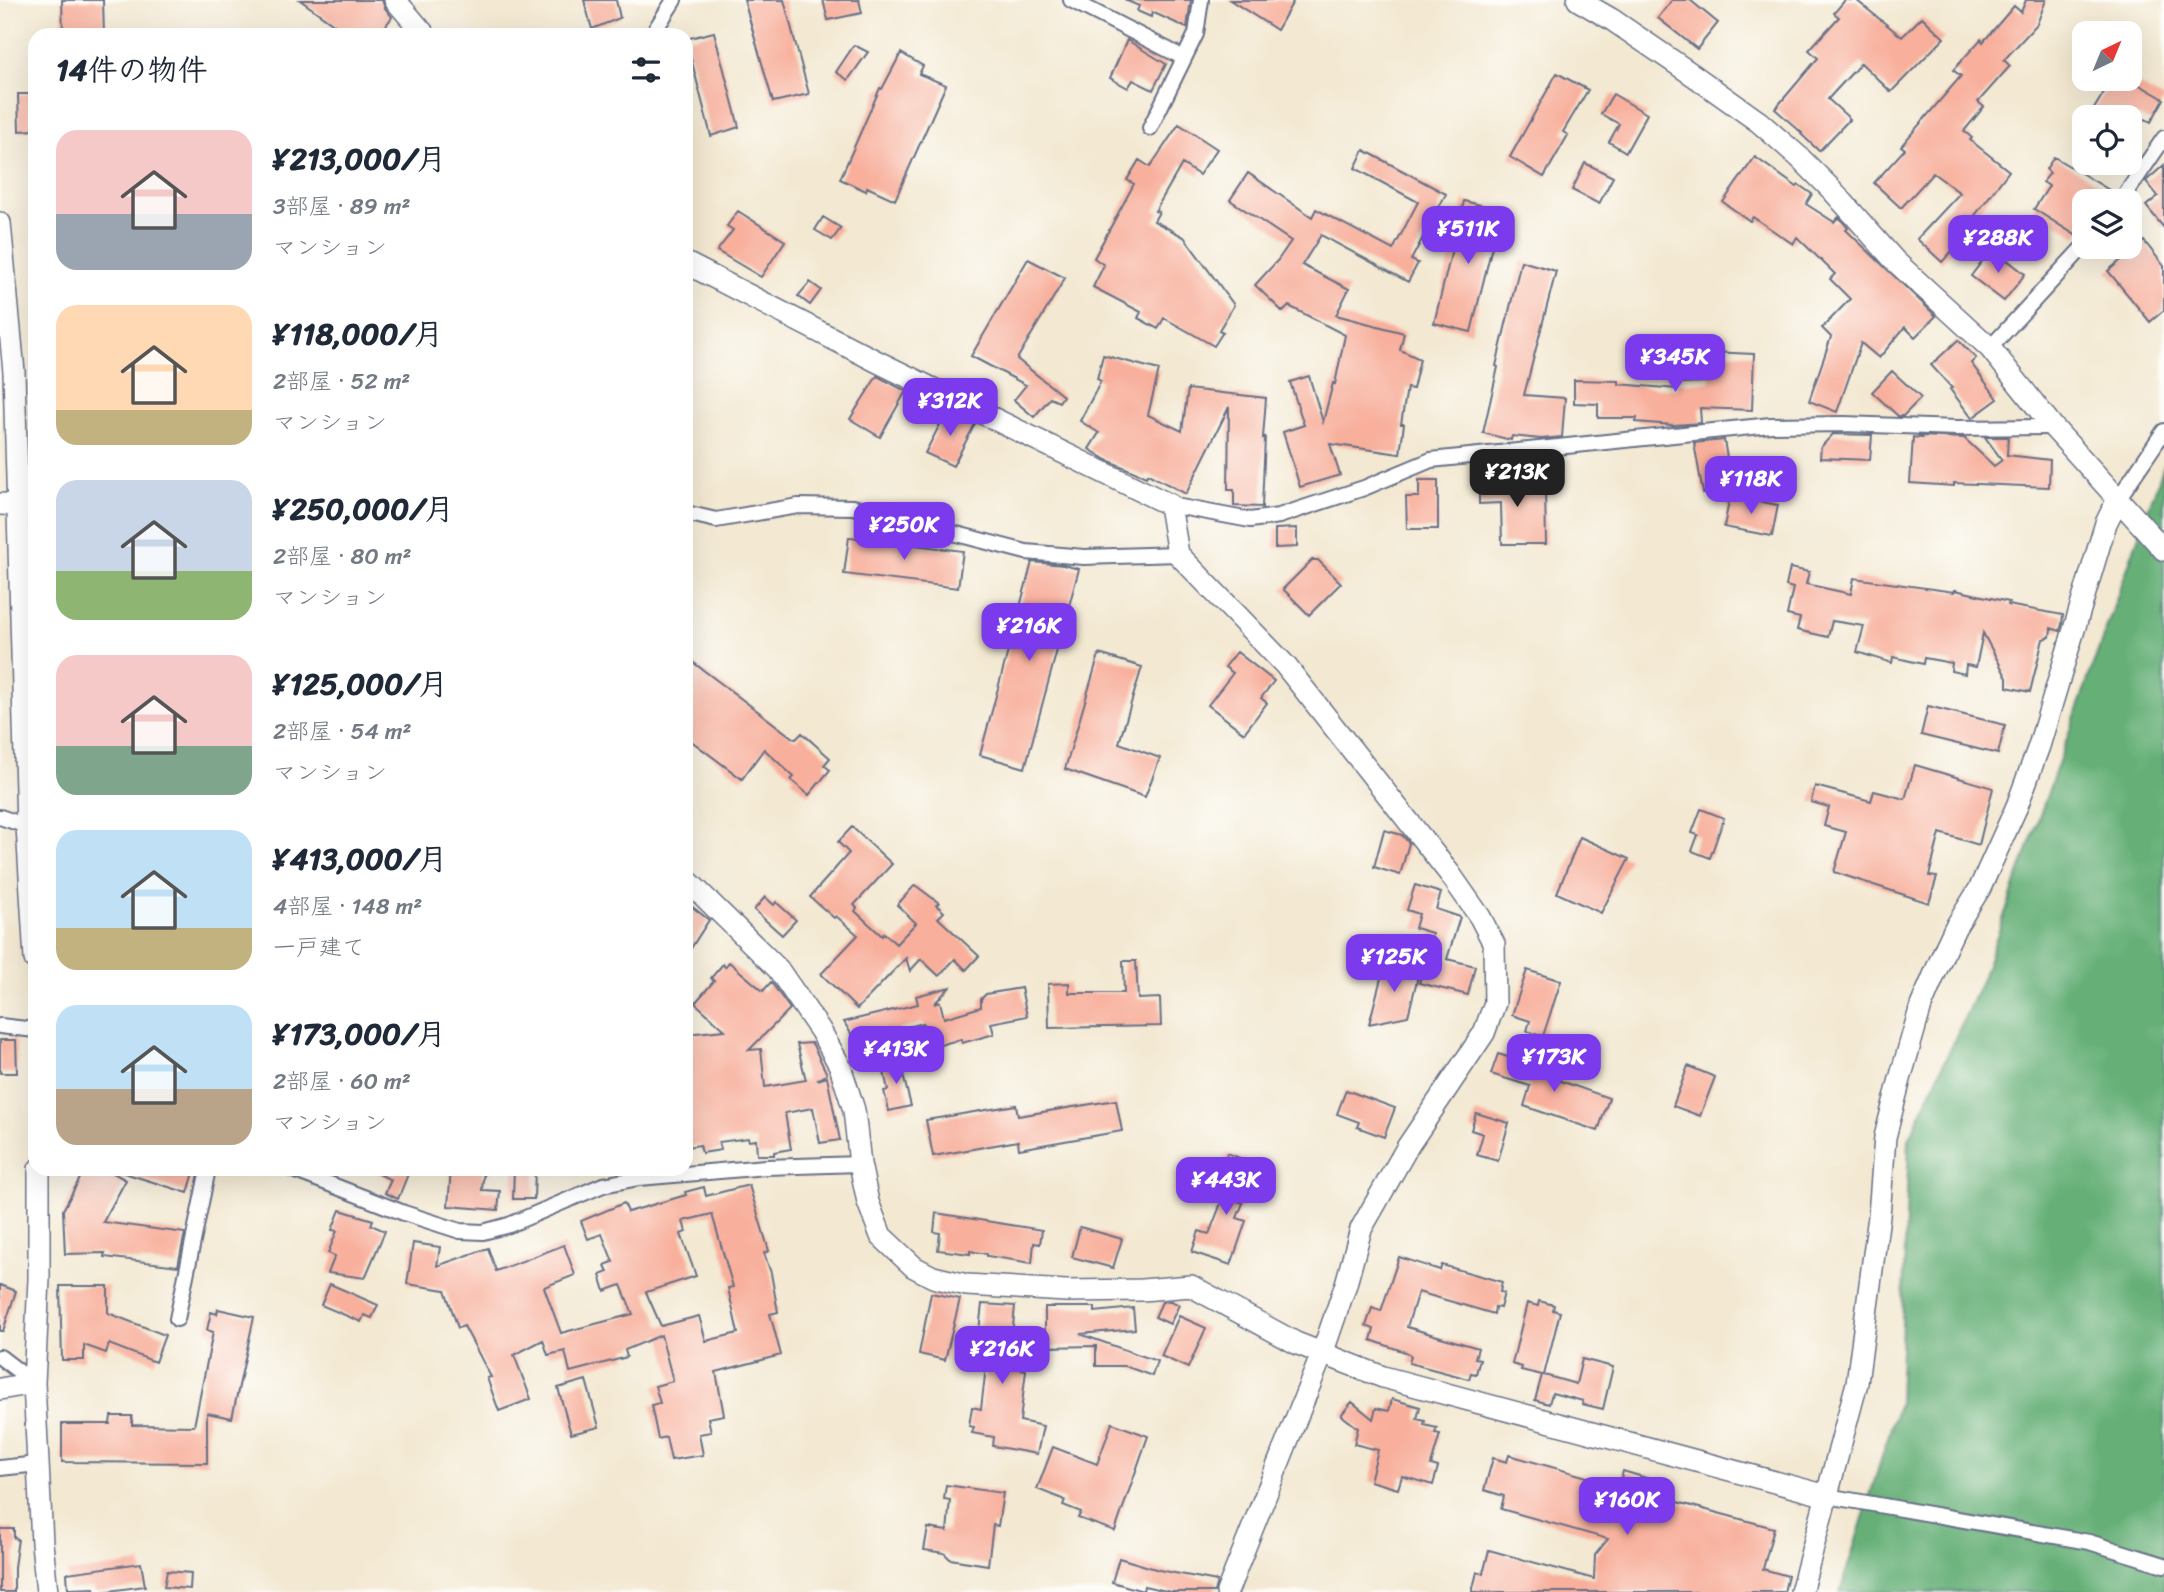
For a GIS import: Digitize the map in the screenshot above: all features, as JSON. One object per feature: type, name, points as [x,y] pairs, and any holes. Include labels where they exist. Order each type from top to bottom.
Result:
[{"type":"street","points":[[395,0],[419,28]]},
{"type":"street","points":[[656,28],[674,0]]},
{"type":"street","points":[[1071,0],[1184,58]]},
{"type":"street","points":[[1150,128],[1196,34],[1201,0]]},
{"type":"street","points":[[1578,0],[1611,19],[1759,122],[1832,190],[1895,261],[1990,348],[2053,427],[2164,550]]},
{"type":"street","points":[[2129,189],[2164,138]]},
{"type":"street","points":[[0,223],[14,372],[28,844]]},
{"type":"street","points":[[1990,348],[2072,259]]},
{"type":"street","points":[[693,267],[1170,505],[1250,520],[1279,516],[1364,488],[1431,460],[1771,425],[2053,427]]},
{"type":"street","points":[[1801,1592],[1857,1383],[1879,1216],[1885,1137],[1921,1006],[1955,928],[1980,888],[2017,806],[2039,746],[2106,523],[2118,499],[2164,431]]},
{"type":"street","points":[[1170,505],[1178,554],[1285,665],[1450,874],[1480,917],[1494,944],[1495,1003],[1484,1033],[1408,1146],[1361,1229],[1322,1354],[1227,1592]]},
{"type":"street","points":[[693,515],[716,520],[798,506],[853,507],[1026,552],[1084,557],[1178,554]]},
{"type":"street","points":[[0,817],[27,827]]},
{"type":"street","points":[[693,886],[778,969],[820,1030],[840,1066],[853,1110],[860,1164],[870,1209],[881,1236],[914,1266],[933,1277],[967,1284],[1066,1291],[1191,1286],[1296,1343],[1383,1377],[1458,1399],[1827,1496],[2090,1542],[2164,1565]]},
{"type":"street","points":[[0,1027],[28,1029]]},
{"type":"street","points":[[693,1173],[766,1167],[860,1164]]},
{"type":"street","points":[[39,1176],[39,1279],[34,1383],[47,1592]]},
{"type":"street","points":[[177,1319],[207,1176]]},
{"type":"street","points":[[309,1176],[460,1231],[483,1232],[603,1185],[662,1176]]},
{"type":"street","points":[[0,1357],[34,1383]]},
{"type":"street","points":[[0,1389],[34,1383]]},
{"type":"street","points":[[0,1468],[38,1464]]},
{"type":"green space","points":[[2164,465],[2164,1592],[1840,1592],[1899,1402],[1909,1139],[1980,984]]},
{"type":"building","points":[[62,0],[103,0],[104,28],[63,28]]},
{"type":"building","points":[[300,0],[382,0],[392,17],[384,28],[339,28]]},
{"type":"building","points":[[584,0],[616,0],[620,18],[592,28]]},
{"type":"building","points":[[744,0],[784,0],[809,94],[773,102]]},
{"type":"building","points":[[823,0],[859,0],[862,13],[828,20]]},
{"type":"building","points":[[1125,0],[1191,0],[1187,28],[1152,12],[1151,17],[1137,11],[1139,6]]},
{"type":"building","points":[[1230,0],[1294,0],[1277,30]]},
{"type":"building","points":[[1672,0],[1690,0],[1718,23],[1697,49],[1658,18]]},
{"type":"building","points":[[1845,0],[1856,0],[1902,37],[1922,17],[1944,38],[1891,92],[1861,63],[1828,99],[1850,119],[1819,151],[1775,109],[1818,58],[1809,50],[1839,17],[1834,13]]},
{"type":"building","points":[[2026,0],[2046,0],[2037,24],[2004,60],[2010,66],[1978,102],[1984,107],[1964,131],[1972,138],[1970,140],[2009,171],[1973,218],[1978,223],[1942,262],[1917,239],[1960,193],[1933,173],[1901,208],[1874,183],[1905,149],[1901,146],[1961,76],[1953,70],[1981,39],[1983,42],[2014,6],[2021,12]]},
{"type":"building","points":[[714,32],[739,127],[711,136],[693,66],[693,37]]},
{"type":"building","points":[[1127,40],[1166,64],[1153,90],[1133,80],[1128,88],[1110,78]]},
{"type":"building","points":[[854,45],[868,52],[848,80],[836,72]]},
{"type":"building","points":[[901,53],[923,66],[919,74],[946,85],[895,200],[867,187],[866,191],[840,179],[880,88],[882,89]]},
{"type":"building","points":[[1557,73],[1588,90],[1563,132],[1568,135],[1544,177],[1510,157]]},
{"type":"building","points":[[2142,86],[2164,99],[2151,122],[2142,118],[2142,105],[2096,105],[2105,91],[2142,91]]},
{"type":"building","points":[[18,94],[28,94],[28,130],[19,131]]},
{"type":"building","points":[[1613,94],[1647,114],[1626,152],[1609,142],[1619,124],[1601,114]]},
{"type":"building","points":[[1179,124],[1217,149],[1199,175],[1182,164],[1155,211],[1159,212],[1154,221],[1184,237],[1234,305],[1219,330],[1223,332],[1214,346],[1164,318],[1158,329],[1138,318],[1141,312],[1093,287],[1104,265],[1094,258],[1134,184],[1127,180],[1139,160],[1150,167]]},
{"type":"building","points":[[1364,150],[1446,194],[1411,260],[1418,263],[1408,282],[1321,235],[1302,265],[1349,289],[1336,315],[1404,333],[1400,350],[1420,359],[1413,389],[1407,388],[1401,424],[1404,424],[1400,454],[1330,444],[1340,475],[1300,487],[1283,432],[1304,425],[1290,382],[1309,376],[1323,422],[1333,383],[1335,384],[1345,335],[1289,306],[1283,312],[1255,285],[1291,241],[1230,200],[1248,173],[1312,217],[1316,209],[1393,250],[1418,202],[1355,168]]},
{"type":"building","points":[[1755,157],[1797,187],[1799,185],[1812,194],[1806,204],[1834,222],[1839,217],[1848,228],[1846,230],[1936,316],[1915,337],[1905,327],[1879,358],[1861,343],[1837,412],[1809,401],[1831,337],[1822,328],[1850,299],[1830,279],[1835,274],[1797,237],[1793,244],[1753,217],[1750,221],[1723,202]]},
{"type":"building","points":[[2054,157],[2072,168],[2072,175],[2084,175],[2108,189],[2072,189],[2072,233],[2034,209],[2049,186],[2043,182],[2050,173],[2046,169]]},
{"type":"building","points":[[1585,163],[1613,177],[1599,204],[1572,190]]},
{"type":"building","points":[[2164,165],[2164,228],[2146,206],[2158,196],[2146,181]]},
{"type":"building","points":[[1464,201],[1501,210],[1471,332],[1434,323]]},
{"type":"building","points":[[738,211],[785,241],[761,277],[717,251],[733,230],[727,226]]},
{"type":"building","points":[[823,217],[841,228],[832,240],[815,230]]},
{"type":"building","points":[[2144,241],[2164,266],[2164,310],[2150,322],[2108,271],[2122,259],[2142,259]]},
{"type":"building","points":[[1992,248],[2025,274],[2004,301],[1971,276]]},
{"type":"building","points":[[1028,259],[1065,278],[1017,359],[1063,396],[1059,402],[1050,398],[1034,417],[1014,400],[1026,385],[971,356]]},
{"type":"building","points":[[1521,261],[1556,271],[1524,395],[1565,398],[1562,437],[1541,439],[1512,436],[1511,440],[1483,433]]},
{"type":"building","points":[[810,282],[821,290],[810,305],[798,296]]},
{"type":"building","points":[[1958,340],[1976,358],[1971,363],[1998,399],[1972,418],[1950,389],[1952,388],[1931,365]]},
{"type":"building","points":[[1711,352],[1754,354],[1752,410],[1700,408],[1701,423],[1673,425],[1636,422],[1637,418],[1598,418],[1598,404],[1574,403],[1574,380],[1619,381],[1619,384],[1677,389],[1677,383],[1710,382]]},
{"type":"building","points":[[1103,355],[1159,370],[1148,415],[1182,431],[1188,389],[1266,398],[1262,507],[1234,506],[1234,490],[1228,490],[1229,407],[1186,494],[1148,474],[1146,477],[1107,460],[1089,449],[1099,433],[1080,421],[1101,381],[1097,379]]},
{"type":"building","points":[[1892,371],[1921,398],[1903,416],[1898,416],[1872,392]]},
{"type":"building","points":[[877,376],[906,391],[880,437],[850,419]]},
{"type":"building","points":[[947,411],[975,424],[953,466],[925,453]]},
{"type":"building","points":[[1833,434],[1872,435],[1870,460],[1820,458],[1821,447]]},
{"type":"building","points":[[1919,436],[1964,438],[1994,466],[2002,460],[1985,437],[2008,437],[2007,455],[2050,460],[2049,487],[1910,483],[1913,437],[1921,438]]},
{"type":"building","points":[[1724,440],[1732,488],[1703,493],[1694,443]]},
{"type":"building","points":[[1530,478],[1532,491],[1545,489],[1546,544],[1502,544],[1501,503],[1479,504],[1479,479]]},
{"type":"building","points":[[1419,480],[1438,480],[1438,529],[1407,529],[1406,497],[1419,497]]},
{"type":"building","points":[[1730,496],[1778,505],[1772,536],[1724,527]]},
{"type":"building","points":[[1297,528],[1297,547],[1275,548],[1275,529]]},
{"type":"building","points":[[849,537],[963,551],[958,588],[844,574]]},
{"type":"building","points":[[1312,560],[1318,560],[1341,583],[1309,615],[1283,589]]},
{"type":"building","points":[[1032,562],[1079,569],[1025,768],[980,755]]},
{"type":"building","points":[[1790,568],[1809,572],[1806,584],[1851,594],[1854,578],[1954,592],[1955,590],[2009,602],[2008,605],[2063,615],[2062,624],[2060,631],[2051,628],[2050,637],[2043,639],[2030,692],[2007,687],[2007,678],[1983,633],[1976,667],[1966,665],[1965,674],[1951,671],[1952,663],[1924,658],[1923,664],[1893,657],[1892,663],[1857,652],[1864,626],[1832,621],[1828,637],[1797,630],[1800,618],[1787,615],[1793,588],[1786,586]]},
{"type":"building","points":[[1237,652],[1274,681],[1261,698],[1267,703],[1244,733],[1208,705],[1233,673],[1225,667]]},
{"type":"building","points":[[1099,654],[1142,667],[1119,743],[1160,758],[1145,797],[1065,769]]},
{"type":"building","points":[[693,662],[793,738],[796,739],[802,733],[830,758],[824,765],[830,770],[809,795],[791,780],[794,777],[764,749],[742,779],[693,742]]},
{"type":"building","points":[[1928,706],[2005,725],[1998,754],[1921,735]]},
{"type":"building","points":[[1915,765],[1993,788],[1979,845],[1940,833],[1929,876],[1937,877],[1929,903],[1834,872],[1846,832],[1824,826],[1829,807],[1811,802],[1815,786],[1871,801],[1874,791],[1905,799]]},
{"type":"building","points":[[1701,809],[1724,818],[1710,858],[1692,851],[1698,835],[1692,833]]},
{"type":"building","points":[[852,827],[892,864],[854,905],[857,908],[855,911],[882,936],[884,933],[896,944],[916,923],[897,905],[915,885],[939,903],[936,905],[944,912],[938,918],[979,956],[966,970],[955,959],[939,976],[921,959],[910,971],[906,958],[857,1009],[821,974],[858,935],[810,897],[849,853],[838,842]]},
{"type":"building","points":[[1384,830],[1402,835],[1409,843],[1400,875],[1374,867]]},
{"type":"building","points":[[1580,837],[1629,859],[1601,913],[1557,893]]},
{"type":"building","points":[[1415,885],[1441,893],[1436,909],[1460,917],[1447,959],[1475,966],[1468,995],[1419,983],[1432,933],[1415,928],[1419,914],[1407,910]]},
{"type":"building","points":[[765,897],[774,905],[776,902],[796,920],[782,935],[754,910]]},
{"type":"building","points":[[693,907],[709,920],[693,945]]},
{"type":"building","points":[[1123,961],[1136,961],[1138,999],[1160,998],[1161,1026],[1049,1028],[1048,984],[1069,983],[1069,993],[1124,993]]},
{"type":"building","points":[[729,962],[763,991],[771,982],[790,1009],[749,1050],[761,1049],[765,1087],[806,1080],[797,1044],[812,1043],[827,1074],[817,1080],[827,1077],[840,1140],[820,1143],[813,1108],[785,1113],[791,1149],[774,1152],[774,1155],[757,1155],[756,1140],[749,1141],[748,1138],[719,1142],[721,1150],[702,1153],[700,1145],[693,1146],[693,1033],[725,1030],[695,1003],[714,981],[711,978],[723,964],[725,967]]},
{"type":"building","points":[[1385,963],[1419,972],[1408,1016],[1369,1024]]},
{"type":"building","points":[[1527,970],[1561,981],[1543,1036],[1527,1031],[1530,1021],[1512,1015]]},
{"type":"building","points":[[950,987],[934,1004],[940,1002],[944,1018],[981,1007],[981,999],[986,994],[1021,988],[1027,1016],[991,1023],[994,1034],[962,1043],[961,1039],[940,1045],[938,1038],[927,1041],[923,1023],[901,1029],[862,1052],[844,1022],[918,1004],[916,996]]},
{"type":"building","points":[[0,1040],[16,1040],[17,1073],[0,1073]]},
{"type":"building","points":[[1498,1054],[1534,1065],[1532,1071],[1609,1098],[1598,1131],[1524,1106],[1530,1086],[1491,1074]]},
{"type":"building","points":[[899,1059],[911,1106],[889,1111],[882,1063]]},
{"type":"building","points":[[1688,1066],[1715,1077],[1700,1116],[1673,1106]]},
{"type":"building","points":[[1346,1090],[1395,1108],[1384,1137],[1357,1127],[1359,1122],[1337,1114]]},
{"type":"building","points":[[1116,1100],[1122,1131],[1019,1149],[1018,1141],[933,1156],[926,1120],[1016,1105],[1018,1116]]},
{"type":"building","points":[[1476,1113],[1509,1123],[1498,1161],[1477,1155],[1483,1134],[1471,1130]]},
{"type":"building","points":[[1227,1153],[1252,1163],[1237,1201],[1243,1203],[1237,1218],[1246,1221],[1231,1265],[1192,1252],[1199,1231],[1209,1234],[1218,1211],[1232,1171],[1222,1167]]},
{"type":"building","points":[[81,1176],[119,1176],[126,1180],[103,1222],[185,1233],[178,1266],[104,1257],[105,1253],[65,1254],[63,1210]]},
{"type":"building","points":[[134,1176],[193,1176],[188,1193]]},
{"type":"building","points":[[383,1176],[407,1176],[398,1199],[385,1193],[391,1180]]},
{"type":"building","points":[[450,1176],[483,1176],[482,1190],[500,1191],[498,1210],[448,1206]]},
{"type":"building","points":[[514,1176],[535,1176],[534,1199],[513,1199]]},
{"type":"building","points":[[749,1185],[769,1251],[764,1253],[771,1273],[778,1312],[770,1314],[781,1355],[716,1372],[724,1415],[708,1418],[711,1432],[699,1434],[703,1455],[671,1460],[666,1437],[658,1439],[651,1405],[660,1403],[655,1386],[673,1381],[661,1335],[625,1350],[627,1357],[570,1372],[565,1351],[548,1355],[543,1340],[514,1355],[531,1399],[499,1411],[487,1378],[491,1377],[464,1326],[458,1328],[445,1290],[407,1284],[413,1243],[440,1247],[437,1266],[488,1248],[496,1271],[564,1245],[575,1275],[544,1287],[561,1333],[633,1314],[621,1285],[605,1291],[600,1275],[608,1272],[605,1265],[613,1262],[602,1234],[588,1239],[581,1221],[624,1203],[628,1212],[704,1187],[706,1196]],"holes":[[[712,1214],[733,1287],[728,1288],[738,1333],[706,1341],[699,1316],[661,1326],[646,1292],[696,1276],[681,1234],[686,1232],[683,1221]]]},
{"type":"building","points":[[340,1210],[373,1220],[371,1225],[385,1231],[365,1278],[328,1273],[335,1256],[328,1253],[337,1231],[332,1230]]},
{"type":"building","points":[[936,1213],[1042,1230],[1040,1244],[1034,1243],[1032,1263],[970,1251],[970,1254],[938,1250],[940,1233],[934,1232]]},
{"type":"building","points":[[1080,1227],[1122,1239],[1113,1268],[1072,1257]]},
{"type":"building","points":[[1399,1257],[1440,1270],[1442,1265],[1502,1282],[1500,1292],[1504,1293],[1500,1308],[1495,1307],[1494,1314],[1418,1292],[1407,1327],[1478,1348],[1475,1358],[1480,1359],[1476,1374],[1471,1373],[1469,1379],[1409,1363],[1411,1356],[1408,1353],[1371,1340],[1374,1329],[1366,1326],[1372,1308],[1381,1311]]},
{"type":"building","points":[[330,1284],[378,1305],[372,1318],[364,1315],[361,1322],[321,1305]]},
{"type":"building","points":[[0,1285],[16,1291],[3,1331],[0,1331]]},
{"type":"building","points":[[60,1286],[108,1286],[108,1313],[165,1335],[155,1362],[109,1344],[106,1353],[84,1345],[84,1360],[62,1360]]},
{"type":"building","points":[[931,1293],[960,1299],[945,1360],[919,1354]]},
{"type":"building","points":[[1171,1301],[1179,1305],[1170,1324],[1155,1317],[1162,1302]]},
{"type":"building","points":[[1539,1301],[1554,1305],[1553,1310],[1560,1312],[1544,1375],[1576,1384],[1582,1359],[1613,1367],[1603,1409],[1552,1393],[1549,1404],[1535,1400],[1542,1375],[1521,1370],[1522,1367],[1512,1364],[1527,1303],[1538,1306]]},
{"type":"building","points":[[982,1304],[1015,1306],[1009,1367],[1026,1370],[1020,1421],[1043,1426],[1037,1454],[993,1446],[994,1437],[972,1433],[974,1427],[969,1426],[972,1407],[981,1409],[988,1350],[977,1349]]},
{"type":"building","points":[[1045,1307],[1095,1307],[1095,1312],[1133,1308],[1135,1329],[1080,1334],[1157,1361],[1152,1376],[1125,1366],[1096,1366],[1096,1346],[1045,1347]]},
{"type":"building","points":[[218,1309],[254,1317],[232,1418],[207,1413],[207,1463],[62,1462],[62,1424],[110,1424],[111,1416],[132,1416],[132,1425],[194,1426],[213,1332],[207,1330],[211,1312],[217,1314]]},
{"type":"building","points":[[1179,1316],[1206,1328],[1188,1368],[1161,1356]]},
{"type":"building","points":[[586,1380],[599,1427],[571,1434],[558,1388]]},
{"type":"building","points":[[1392,1399],[1420,1407],[1417,1419],[1425,1421],[1424,1425],[1437,1428],[1435,1433],[1440,1434],[1431,1465],[1438,1467],[1433,1485],[1402,1476],[1398,1489],[1370,1481],[1378,1450],[1354,1444],[1358,1428],[1341,1415],[1352,1402],[1373,1419],[1376,1408],[1389,1411]]},
{"type":"building","points":[[1112,1423],[1148,1436],[1115,1531],[1078,1518],[1081,1512],[1063,1505],[1065,1500],[1037,1489],[1053,1447],[1097,1464]]},
{"type":"building","points":[[1509,1455],[1619,1486],[1623,1471],[1670,1485],[1666,1499],[1774,1528],[1763,1569],[1788,1576],[1784,1592],[1472,1592],[1477,1572],[1483,1574],[1489,1550],[1594,1579],[1595,1555],[1608,1539],[1501,1509],[1504,1496],[1484,1490],[1493,1458],[1507,1462]]},
{"type":"building","points":[[946,1485],[1003,1493],[998,1526],[993,1525],[988,1565],[950,1559],[944,1553],[924,1550],[928,1528],[947,1531],[950,1500],[944,1499]]},
{"type":"building","points":[[0,1529],[14,1529],[14,1538],[18,1539],[14,1592],[0,1592]]},
{"type":"building","points":[[1119,1558],[1159,1570],[1217,1581],[1214,1592],[1171,1592],[1144,1586],[1143,1591],[1112,1582]]},
{"type":"building","points":[[141,1563],[145,1586],[102,1592],[95,1592],[94,1588],[68,1589],[67,1573]]},
{"type":"building","points":[[167,1571],[191,1573],[190,1589],[164,1587]]}]
